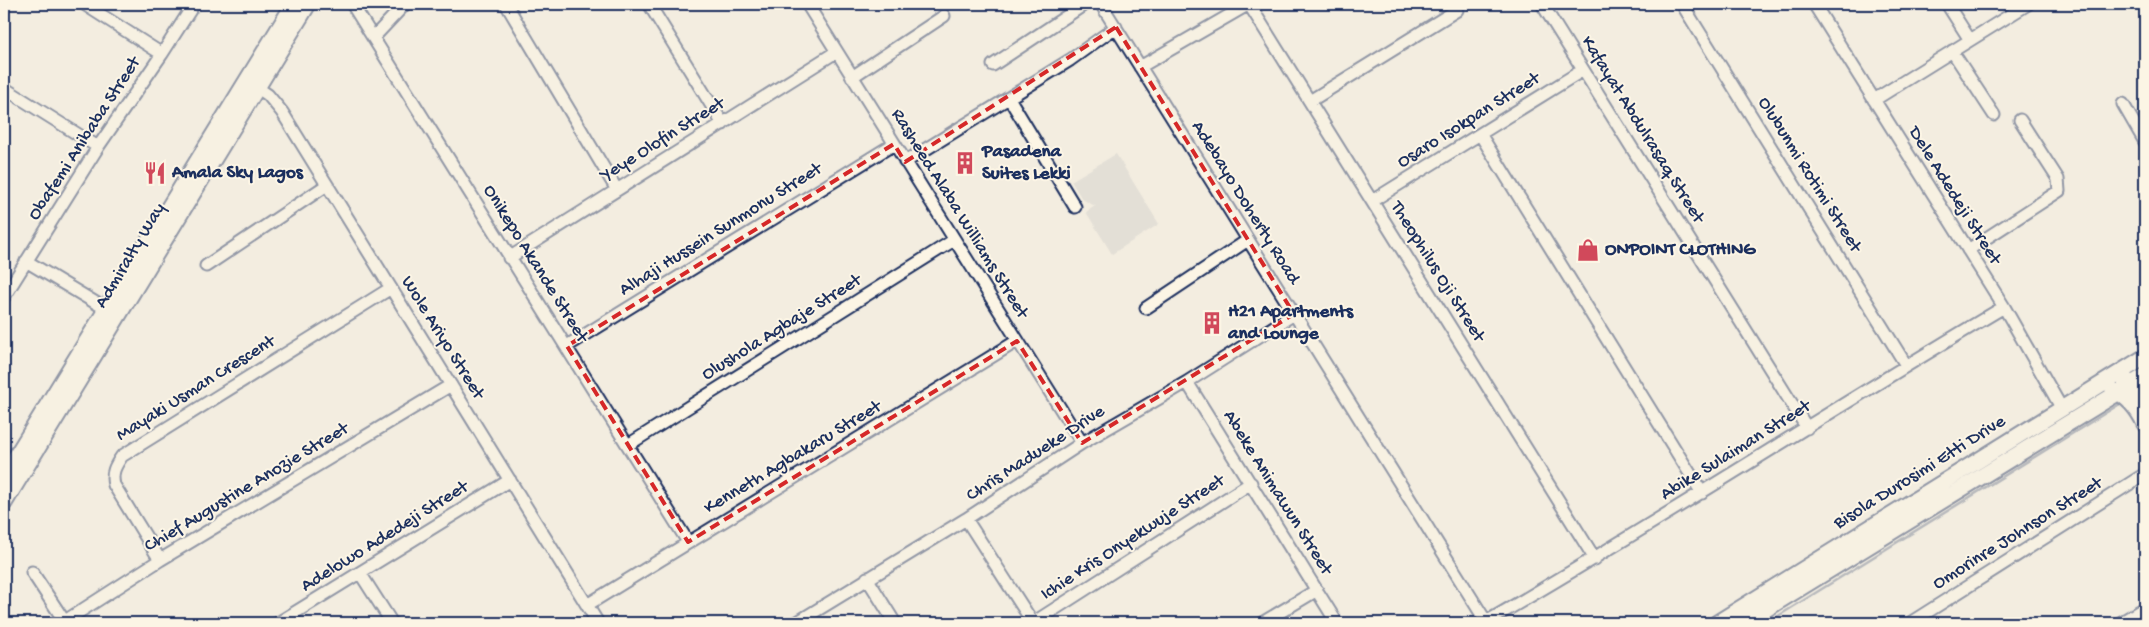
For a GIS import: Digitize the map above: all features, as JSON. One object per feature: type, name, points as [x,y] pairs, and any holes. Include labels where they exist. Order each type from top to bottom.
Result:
[{"type":"main road","name":"Admiralty Way","points":[[4,503],[252,84],[294,4]]},
{"type":"main road","name":"Admiralty Way","points":[[4,476],[106,310],[252,84],[308,4]]},
{"type":"main road","name":"Bisola Durosimi Etti Drive","points":[[1717,623],[2145,357]]},
{"type":"main road","points":[[2117,374],[2135,392],[2138,411],[2145,424]]},
{"type":"main road","points":[[2101,384],[2135,392]]},
{"type":"main road","points":[[1743,623],[2135,392]]},
{"type":"street","name":"Obafemi Anibaba Street","points":[[4,297],[98,147],[162,54],[84,4]]},
{"type":"street","points":[[162,54],[194,4]]},
{"type":"street","name":"Onikepo Akande Street","points":[[352,4],[688,542]]},
{"type":"street","points":[[374,37],[405,4]]},
{"type":"street","points":[[506,4],[618,190]]},
{"type":"street","points":[[650,4],[722,124]]},
{"type":"street","name":"Rasheed Alaba Williams Street","points":[[807,4],[1082,443]]},
{"type":"street","points":[[992,65],[1084,4]]},
{"type":"street","name":"Adebayo Doherty Road","points":[[1101,4],[1486,622]]},
{"type":"street","points":[[1140,67],[1249,4]]},
{"type":"street","name":"Theophilus Oji Street","points":[[1249,4],[1595,558]]},
{"type":"street","name":"Kafayat Abdulrasaq Street","points":[[1542,4],[1807,428]]},
{"type":"street","name":"Olubunmi Rotimi Street","points":[[1682,4],[1906,365]]},
{"type":"street","name":"Dele Adedeji Street","points":[[1814,4],[2004,307],[2062,409]]},
{"type":"street","points":[[1947,4],[1970,40]]},
{"type":"street","points":[[1874,100],[2028,4]]},
{"type":"street","points":[[1310,101],[1457,10]]},
{"type":"street","points":[[852,77],[944,16]]},
{"type":"street","points":[[905,162],[1070,60],[1116,27]]},
{"type":"street","points":[[1952,51],[1994,115]]},
{"type":"street","name":"Yeye Olofin Street","points":[[509,258],[836,52]]},
{"type":"street","name":"Osaro Isokpan Street","points":[[1372,201],[1584,70]]},
{"type":"street","name":"Wole Ariyo Street","points":[[252,84],[272,99],[282,112],[598,623]]},
{"type":"street","points":[[4,88],[98,147]]},
{"type":"street","points":[[1009,98],[1075,207]]},
{"type":"street","points":[[2123,104],[2145,142]]},
{"type":"street","points":[[1968,250],[2058,191],[2060,187],[2058,179],[2020,120]]},
{"type":"street","points":[[1480,134],[1702,493]]},
{"type":"street","name":"Alhaji Hussein Sunmonu Street","points":[[567,346],[894,144]]},
{"type":"street","points":[[206,266],[328,185]]},
{"type":"street","name":"Olushola Agbaje Street","points":[[628,445],[954,240]]},
{"type":"street","points":[[1146,308],[1248,240]]},
{"type":"street","points":[[26,261],[106,310]]},
{"type":"street","name":"Mayaki Usman Crescent","points":[[160,560],[114,485],[112,477],[115,466],[122,456],[391,288]]},
{"type":"street","name":"Abike Sulaiman Street","points":[[1486,622],[1702,493],[1906,365],[2004,307]]},
{"type":"street","name":"Chris Madueke Drive","points":[[796,623],[966,519],[1082,443],[1187,382],[1294,314]]},
{"type":"street","name":"Kenneth Agbakaru Street","points":[[587,605],[1017,341]]},
{"type":"street","name":"Abeke Animawun Street","points":[[1187,382],[1337,623]]},
{"type":"street","name":"Chief Augustine Anozie Street","points":[[63,622],[160,560],[451,385]]},
{"type":"street","name":"Omorinre Johnson Street","points":[[1910,623],[1923,620],[2145,474]]},
{"type":"street","name":"Adelowo Adedeji Street","points":[[278,623],[510,480]]},
{"type":"street","name":"Ichie Kris Onyekwuje Street","points":[[1033,623],[1251,483]]},
{"type":"street","points":[[966,519],[1033,623]]},
{"type":"street","points":[[32,572],[63,622]]},
{"type":"street","points":[[360,573],[392,623]]},
{"type":"street","points":[[867,578],[895,623]]},
{"type":"street","points":[[1262,623],[1317,590]]},
{"type":"street","points":[[2120,623],[2145,608]]},
{"type":"highlighted area","points":[[1116,27],[1294,314],[1082,443],[1017,341],[688,542],[567,346],[894,144],[905,162]]},
{"type":"shaded area","points":[[1116,154],[1159,224],[1112,254],[1086,212],[1095,206],[1082,199],[1071,181]]},
{"type":"waterway","points":[[1767,623],[2123,402]]},
{"type":"place","name":"Pasadena Suites Lekki","points":[[965,163]]},
{"type":"place","name":"Amala Sky Lagos","points":[[155,173]]},
{"type":"place","name":"ONPOINT CLOTHING","points":[[1588,250]]},
{"type":"place","name":"H21 Apartments and Lounge","points":[[1212,323]]}]
